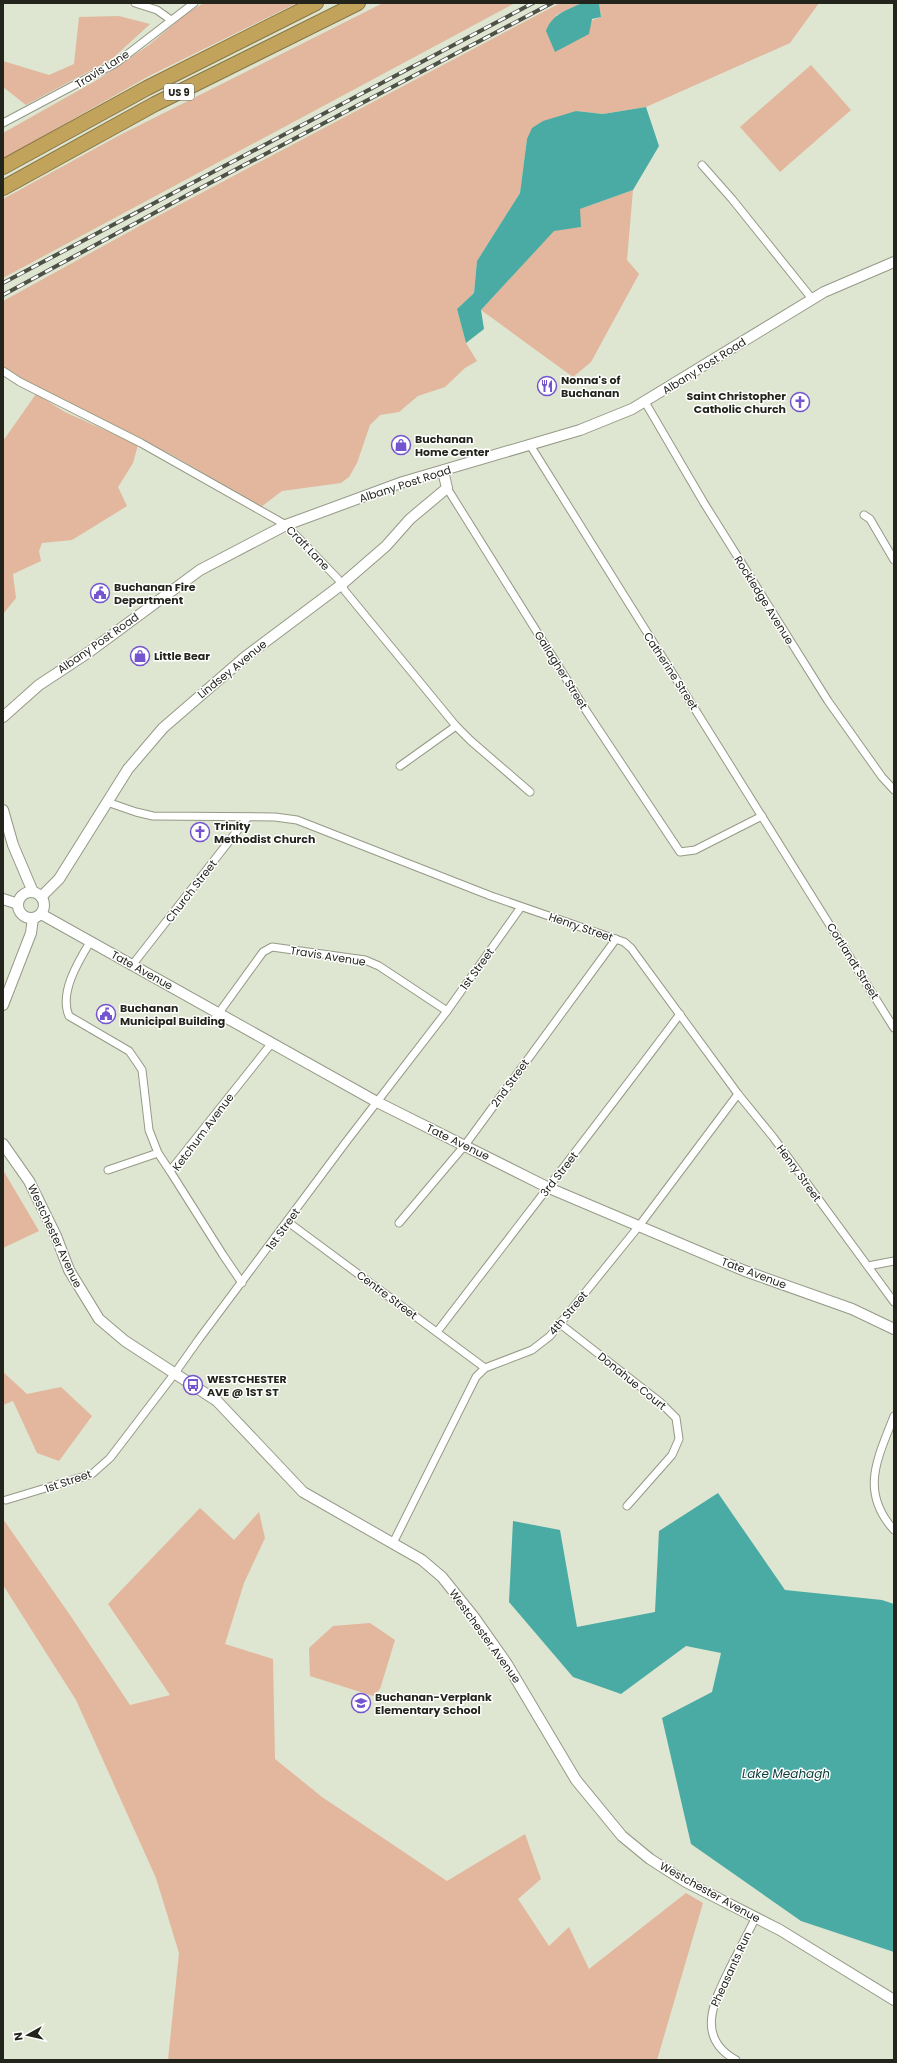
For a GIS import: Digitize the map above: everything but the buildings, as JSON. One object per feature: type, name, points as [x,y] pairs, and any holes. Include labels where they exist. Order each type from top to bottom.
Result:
[{"type":"highway","name":"US 9","points":[[3,167],[147,88],[316,3]]},
{"type":"highway","name":"US 9","points":[[3,188],[162,101],[358,3]]},
{"type":"street","points":[[135,3],[157,10],[171,20]]},
{"type":"street","name":"Travis Lane","points":[[3,123],[116,62],[194,3]]},
{"type":"street","points":[[702,165],[732,199],[812,300]]},
{"type":"street","name":"Albany Post Road","points":[[3,717],[39,685],[89,652],[200,570],[286,525],[403,482],[580,430],[632,409],[646,402],[824,292],[894,262]]},
{"type":"street","name":"Craft Lane","points":[[3,371],[20,382],[135,440],[286,525],[338,579],[456,726],[470,741],[530,792]]},
{"type":"street","name":"Rockledge Avenue","points":[[646,402],[738,560],[828,701],[882,777],[894,790]]},
{"type":"street","name":"Catherine Street","points":[[530,445],[812,895]]},
{"type":"street","points":[[443,471],[447,488]]},
{"type":"street","name":"Gallagher Street","points":[[447,488],[587,712],[679,851],[686,852],[694,850],[762,816]]},
{"type":"street","name":"Lindsey Avenue","points":[[37,894],[59,879],[128,769],[163,728],[245,657],[342,585],[386,546],[410,520],[447,488]]},
{"type":"street","points":[[864,515],[870,519],[894,560]]},
{"type":"street","points":[[400,766],[456,726]]},
{"type":"street","name":"Henry Street","points":[[107,802],[153,816],[248,818],[275,817],[297,820],[521,907],[616,939],[631,948],[738,1094],[774,1137],[894,1302]]},
{"type":"street","points":[[3,810],[13,845],[44,906],[37,916],[3,1005]]},
{"type":"street","name":"Church Street","points":[[134,964],[248,818]]},
{"type":"street","points":[[37,894],[23,895],[18,904],[22,915],[37,916]]},
{"type":"street","name":"Cortlandt Street","points":[[812,895],[894,1028]]},
{"type":"street","points":[[3,899],[18,904]]},
{"type":"street","name":"1st Street","points":[[6,1500],[78,1480],[100,1468],[110,1458],[447,1011],[521,907]]},
{"type":"street","name":"Tate Avenue","points":[[37,916],[134,964],[216,1017],[271,1044],[377,1102],[549,1188],[745,1270],[852,1309],[894,1329]]},
{"type":"street","name":"2nd Street","points":[[399,1223],[465,1145],[616,939]]},
{"type":"street","points":[[90,942],[77,964],[70,984],[66,1009],[69,1016],[129,1052],[142,1070],[148,1130],[158,1153],[170,1171]]},
{"type":"street","name":"Travis Avenue","points":[[216,1017],[244,977],[267,948],[272,947],[365,960],[379,966],[447,1011]]},
{"type":"street","name":"3rd Street","points":[[437,1332],[523,1219],[549,1188],[680,1014]]},
{"type":"street","name":"Ketchum Avenue","points":[[242,1283],[170,1171],[271,1044]]},
{"type":"street","name":"4th Street","points":[[485,1368],[532,1350],[550,1336],[640,1226],[738,1094]]},
{"type":"street","name":"Westchester Avenue","points":[[3,1144],[29,1181],[56,1236],[69,1270],[99,1319],[125,1341],[217,1400],[304,1492],[422,1560],[442,1577],[474,1617],[507,1664],[576,1780],[622,1836],[650,1859],[686,1882],[756,1917],[894,2000]]},
{"type":"street","points":[[108,1170],[158,1153]]},
{"type":"street","name":"Centre Street","points":[[288,1222],[485,1368]]},
{"type":"street","points":[[868,1266],[894,1261]]},
{"type":"street","name":"Donahue Court","points":[[559,1324],[660,1402],[676,1418],[679,1439],[672,1455],[627,1506]]},
{"type":"street","points":[[393,1543],[476,1377],[485,1368]]},
{"type":"street","points":[[894,1416],[875,1469],[873,1482],[877,1503],[887,1523],[894,1530]]},
{"type":"street","name":"Pheasants Run","points":[[736,2060],[719,2046],[713,2033],[711,2017],[716,1995],[756,1917]]},
{"type":"shaded area","points":[[204,3],[297,3],[149,76],[3,159],[3,133],[97,80],[149,45],[188,12]]},
{"type":"shaded area","points":[[383,3],[515,3],[3,278],[3,199],[118,136]]},
{"type":"shaded area","points":[[560,3],[582,3],[556,15],[555,52],[567,43],[583,27],[601,17],[599,3],[819,3],[790,43],[646,107],[603,114],[576,111],[527,139],[520,193],[477,261],[474,293],[457,309],[466,343],[477,361],[465,368],[445,387],[418,396],[399,412],[380,415],[370,425],[357,463],[349,477],[341,483],[282,491],[261,507],[174,456],[28,383],[3,366],[3,301],[156,217]]},
{"type":"shaded area","points":[[119,16],[150,24],[112,59],[26,105],[3,87],[3,61],[49,75],[74,64],[79,17]]},
{"type":"shaded area","points":[[811,65],[851,110],[780,172],[740,127]]},
{"type":"shaded area","points":[[633,190],[627,260],[639,274],[591,362],[573,377],[481,310],[554,230],[580,227],[580,209]]},
{"type":"shaded area","points":[[36,394],[65,412],[138,445],[133,463],[118,487],[127,506],[72,540],[42,543],[39,551],[41,561],[13,574],[16,598],[3,614],[3,441]]},
{"type":"shaded area","points":[[3,1170],[39,1231],[3,1248]]},
{"type":"shaded area","points":[[3,1372],[27,1394],[61,1387],[92,1416],[59,1461],[37,1453],[13,1401],[3,1405]]},
{"type":"shaded area","points":[[200,1508],[234,1540],[259,1512],[265,1538],[244,1583],[225,1644],[273,1659],[275,1759],[322,1797],[447,1881],[525,1834],[541,1879],[518,1899],[549,1946],[569,1927],[589,1969],[686,1893],[703,1903],[657,2060],[168,2060],[179,1953],[156,1878],[76,1700],[3,1585],[3,1519],[130,1705],[170,1695],[108,1604]]},
{"type":"shaded area","points":[[370,1623],[395,1640],[380,1689],[373,1696],[310,1676],[309,1648],[333,1626]]},
{"type":"water","points":[[582,3],[599,3],[601,17],[592,19],[589,34],[555,52],[546,31],[549,25],[552,20],[561,13]]},
{"type":"water","points":[[646,107],[659,146],[633,190],[580,209],[581,227],[554,231],[481,310],[484,329],[466,343],[457,309],[474,293],[477,261],[520,193],[527,139],[532,128],[543,121],[576,111],[603,114]]},
{"type":"water","name":"Lake Meahagh","points":[[718,1493],[785,1590],[882,1600],[894,1604],[894,1952],[801,1921],[691,1844],[662,1718],[712,1692],[721,1653],[686,1646],[621,1694],[573,1677],[509,1602],[513,1521],[560,1530],[577,1627],[655,1612],[659,1531]]},
{"type":"railway","points":[[3,283],[533,3]]},
{"type":"railway","points":[[3,295],[193,192],[552,3]]},
{"type":"place","name":"Nonna's of Buchanan","points":[[547,386]]},
{"type":"place","name":"Saint Christopher Catholic Church","points":[[800,402]]},
{"type":"place","name":"Buchanan Home Center","points":[[401,445]]},
{"type":"place","name":"Buchanan Fire Department","points":[[100,593]]},
{"type":"place","name":"Little Bear","points":[[140,656]]},
{"type":"place","name":"Trinity Methodist Church","points":[[200,832]]},
{"type":"place","name":"Buchanan Municipal Building","points":[[106,1014]]},
{"type":"place","name":"WESTCHESTER AVE @ 1ST ST","points":[[193,1385]]},
{"type":"place","name":"Buchanan-Verplank Elementary School","points":[[361,1703]]}]
